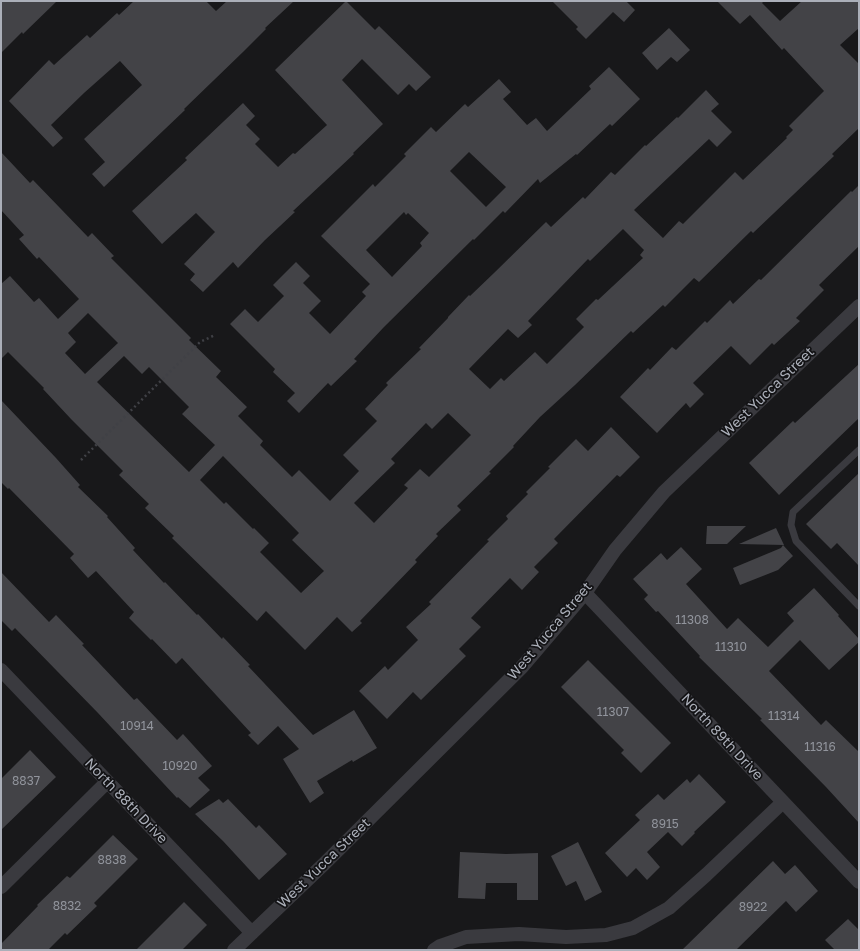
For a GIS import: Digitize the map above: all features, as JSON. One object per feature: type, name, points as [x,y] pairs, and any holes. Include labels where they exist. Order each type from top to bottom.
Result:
[{"type":"street","name":"West Yucca Street","points":[[234,950],[324,864],[522,667],[585,593],[615,550],[664,492],[859,306]]},
{"type":"street","name":"North 89th Drive","points":[[585,593],[859,882]]},
{"type":"street","name":"North 88th Drive","points":[[1,670],[252,932]]},
{"type":"street","points":[[1,887],[107,782]]},
{"type":"street","points":[[434,950],[440,946],[466,937],[520,934],[566,937],[606,935],[633,928],[669,908],[783,802]]},
{"type":"lane","points":[[859,450],[794,512],[792,525],[796,541],[859,606]]},
{"type":"path","points":[[81,460],[200,342],[215,335]]},
{"type":"building","points":[[1,1],[57,1],[1,53]]},
{"type":"building","points":[[134,1],[206,1],[216,11],[227,1],[294,1],[184,109],[185,110],[104,187],[92,174],[105,162],[84,139],[142,85],[120,61],[51,125],[63,138],[53,147],[9,101],[49,60],[54,65],[87,35],[90,38],[117,13],[119,15]]},
{"type":"building","points":[[346,1],[375,30],[379,26],[431,77],[416,91],[409,84],[398,95],[362,59],[342,80],[383,124],[353,153],[354,154],[293,211],[295,212],[238,268],[233,262],[203,292],[190,280],[195,274],[184,264],[215,232],[196,213],[162,244],[132,211],[187,160],[185,158],[243,103],[255,116],[246,125],[260,139],[255,144],[278,167],[327,125],[275,70]]},
{"type":"building","points":[[552,1],[626,1],[635,10],[624,22],[613,12],[586,39],[576,29],[578,27]]},
{"type":"building","points":[[717,1],[764,1],[762,3],[780,21],[802,1],[859,1],[859,28],[840,45],[859,64],[859,128],[832,154],[834,156],[753,233],[751,231],[699,282],[694,278],[665,307],[663,305],[633,333],[631,331],[540,417],[513,446],[514,447],[489,472],[491,473],[457,506],[461,510],[436,534],[438,536],[415,560],[417,562],[360,621],[362,623],[352,632],[337,617],[305,650],[266,611],[257,621],[172,538],[174,536],[145,508],[149,504],[119,475],[123,471],[71,419],[43,389],[44,388],[8,352],[1,359],[1,284],[10,276],[34,302],[39,298],[58,319],[79,299],[39,257],[37,259],[19,239],[24,235],[1,210],[1,152],[30,183],[33,180],[88,237],[92,233],[114,256],[111,258],[191,338],[189,340],[221,371],[216,377],[247,407],[238,416],[263,441],[260,445],[292,477],[299,470],[330,501],[359,471],[343,455],[377,421],[365,409],[388,385],[386,383],[421,349],[419,348],[469,295],[470,296],[546,222],[551,227],[583,197],[585,199],[611,172],[615,175],[645,145],[646,146],[677,117],[678,118],[706,90],[719,104],[711,111],[732,132],[717,147],[709,139],[634,210],[663,238],[679,221],[683,224],[735,172],[743,180],[787,138],[786,137],[793,130],[789,126],[824,91],[784,48],[782,50],[750,15],[740,24]],"holes":[[[623,229],[644,250],[640,255],[643,258],[598,300],[596,299],[576,319],[584,327],[547,364],[535,352],[504,381],[501,378],[490,389],[469,369],[508,329],[518,338],[532,325],[528,321],[588,259],[590,261]],[[88,313],[118,343],[85,374],[65,353],[76,342],[68,333]],[[124,356],[142,374],[149,367],[189,407],[182,414],[215,445],[189,472],[97,382]],[[448,413],[471,435],[429,477],[420,469],[404,485],[408,488],[374,523],[354,503],[395,463],[391,459],[426,423],[432,429]],[[223,456],[299,533],[292,540],[324,571],[301,593],[260,552],[269,543],[226,502],[224,504],[200,480]]]},
{"type":"building","points":[[669,28],[690,50],[677,62],[671,57],[657,70],[642,53]]},
{"type":"building","points":[[609,67],[640,99],[612,126],[610,124],[577,155],[576,154],[540,183],[538,179],[505,213],[503,211],[384,327],[354,359],[357,361],[331,386],[328,383],[299,413],[287,401],[295,393],[273,372],[275,369],[230,324],[245,309],[258,322],[284,296],[273,285],[296,262],[310,276],[303,283],[321,301],[309,313],[330,334],[366,296],[362,292],[370,284],[321,236],[373,184],[375,187],[406,156],[404,154],[431,127],[436,132],[465,104],[468,107],[499,79],[511,92],[503,99],[527,125],[536,118],[547,131],[591,89],[589,86]],"holes":[[[469,152],[506,187],[486,207],[450,171]],[[404,212],[406,215],[408,213],[429,233],[420,243],[422,246],[392,277],[366,250]]]},
{"type":"building","points":[[859,185],[859,246],[819,285],[824,290],[796,318],[800,321],[774,345],[772,343],[750,365],[731,346],[693,383],[704,394],[690,408],[686,403],[657,433],[620,397],[648,368],[650,370],[672,347],[676,350],[705,321],[707,323],[730,300],[733,304],[759,279],[761,280],[851,191],[852,192]]},
{"type":"building","points":[[859,364],[859,418],[779,495],[749,463],[793,421],[795,423]]},
{"type":"building","points":[[1,400],[80,485],[78,487],[108,516],[107,517],[135,548],[133,550],[197,615],[198,614],[222,639],[223,637],[250,665],[248,666],[313,735],[354,710],[377,748],[353,762],[352,760],[317,781],[324,793],[310,803],[283,759],[299,749],[278,726],[258,745],[248,735],[251,733],[182,658],[176,664],[152,639],[151,640],[129,618],[134,612],[96,571],[88,578],[70,558],[74,554],[9,488],[8,489],[1,482]]},
{"type":"building","points":[[611,427],[640,457],[620,477],[617,475],[554,539],[558,543],[534,567],[539,572],[522,590],[510,578],[471,618],[481,627],[459,649],[466,656],[421,700],[413,692],[387,719],[359,691],[385,666],[388,670],[418,640],[406,627],[431,604],[429,602],[489,541],[487,540],[508,519],[506,516],[528,494],[526,492],[576,439],[588,451]]},
{"type":"building","points":[[859,473],[859,566],[837,543],[831,549],[806,524]]},
{"type":"building","points":[[707,526],[746,526],[727,544],[706,544]]},
{"type":"building","points":[[776,528],[784,545],[739,544]]},
{"type":"building","points":[[783,545],[793,556],[778,570],[740,585],[733,568],[781,548]]},
{"type":"building","points":[[681,547],[702,569],[686,584],[727,629],[738,618],[768,647],[794,621],[787,613],[814,588],[859,639],[859,642],[829,670],[800,640],[769,671],[821,725],[826,720],[859,752],[859,823],[760,720],[762,719],[699,657],[700,656],[658,611],[656,612],[644,599],[648,595],[633,579],[661,553],[667,560]]},
{"type":"building","points":[[1,572],[49,622],[56,615],[134,700],[137,698],[177,740],[183,734],[212,766],[198,778],[210,790],[190,808],[178,797],[177,798],[98,713],[15,628],[12,631],[1,620]]},
{"type":"building","points":[[588,660],[671,743],[641,773],[621,753],[624,750],[561,687]]},
{"type":"building","points":[[30,750],[56,777],[1,830],[1,779]]},
{"type":"building","points":[[699,774],[726,802],[694,832],[695,833],[682,846],[668,832],[647,852],[660,867],[647,880],[636,868],[627,877],[605,853],[640,820],[635,815],[658,794],[664,800],[687,779],[690,783]]},
{"type":"building","points":[[219,799],[223,803],[228,799],[256,828],[259,825],[287,854],[259,880],[223,841],[195,814]]},
{"type":"building","points":[[113,835],[138,859],[94,903],[97,906],[67,935],[65,933],[48,950],[1,950],[1,944],[38,906],[37,905],[67,876],[70,878]]},
{"type":"building","points":[[578,842],[602,892],[585,901],[576,881],[566,886],[551,856]]},
{"type":"building","points":[[460,852],[506,854],[538,853],[538,900],[517,900],[517,883],[486,883],[485,899],[458,898]]},
{"type":"building","points":[[773,861],[785,874],[795,865],[818,891],[796,912],[786,901],[736,950],[682,950]]},
{"type":"building","points":[[184,902],[207,925],[182,950],[136,950]]},
{"type":"building","points":[[848,919],[859,930],[859,950],[835,950],[825,940]]}]
